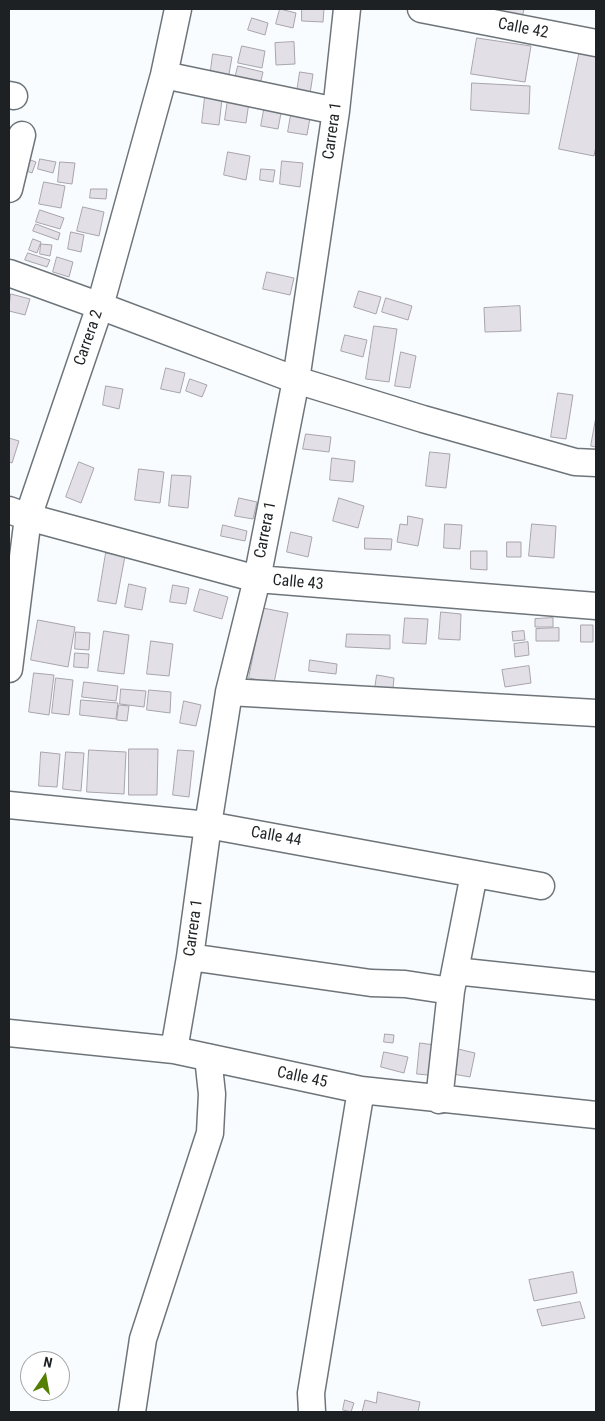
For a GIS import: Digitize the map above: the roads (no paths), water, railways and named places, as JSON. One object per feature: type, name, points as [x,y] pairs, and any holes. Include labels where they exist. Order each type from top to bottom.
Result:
[{"type":"street","name":"Carrera 2","points":[[9,669],[18,513],[100,306],[164,75],[178,9]]},
{"type":"street","name":"Carrera 1","points":[[174,1050],[230,692],[257,579],[296,380],[336,111],[347,9]]},
{"type":"street","name":"Calle 42","points":[[421,9],[596,43]]},
{"type":"street","points":[[164,75],[336,111]]},
{"type":"street","points":[[9,189],[22,135]]},
{"type":"street","points":[[9,273],[296,380],[423,419],[575,462],[596,463]]},
{"type":"street","name":"Calle 43","points":[[18,513],[257,579],[596,606]]},
{"type":"street","points":[[230,692],[596,713]]},
{"type":"street","name":"Calle 44","points":[[9,805],[208,825],[541,886]]},
{"type":"street","points":[[439,1100],[453,981],[474,874]]},
{"type":"street","points":[[190,957],[371,983],[405,984],[453,981],[596,986]]},
{"type":"street","name":"Calle 45","points":[[9,1033],[174,1050],[361,1090],[439,1100],[596,1115]]},
{"type":"street","points":[[132,1412],[143,1339],[210,1133],[212,1094],[208,1057]]},
{"type":"street","points":[[312,1412],[310,1393],[361,1090]]}]
